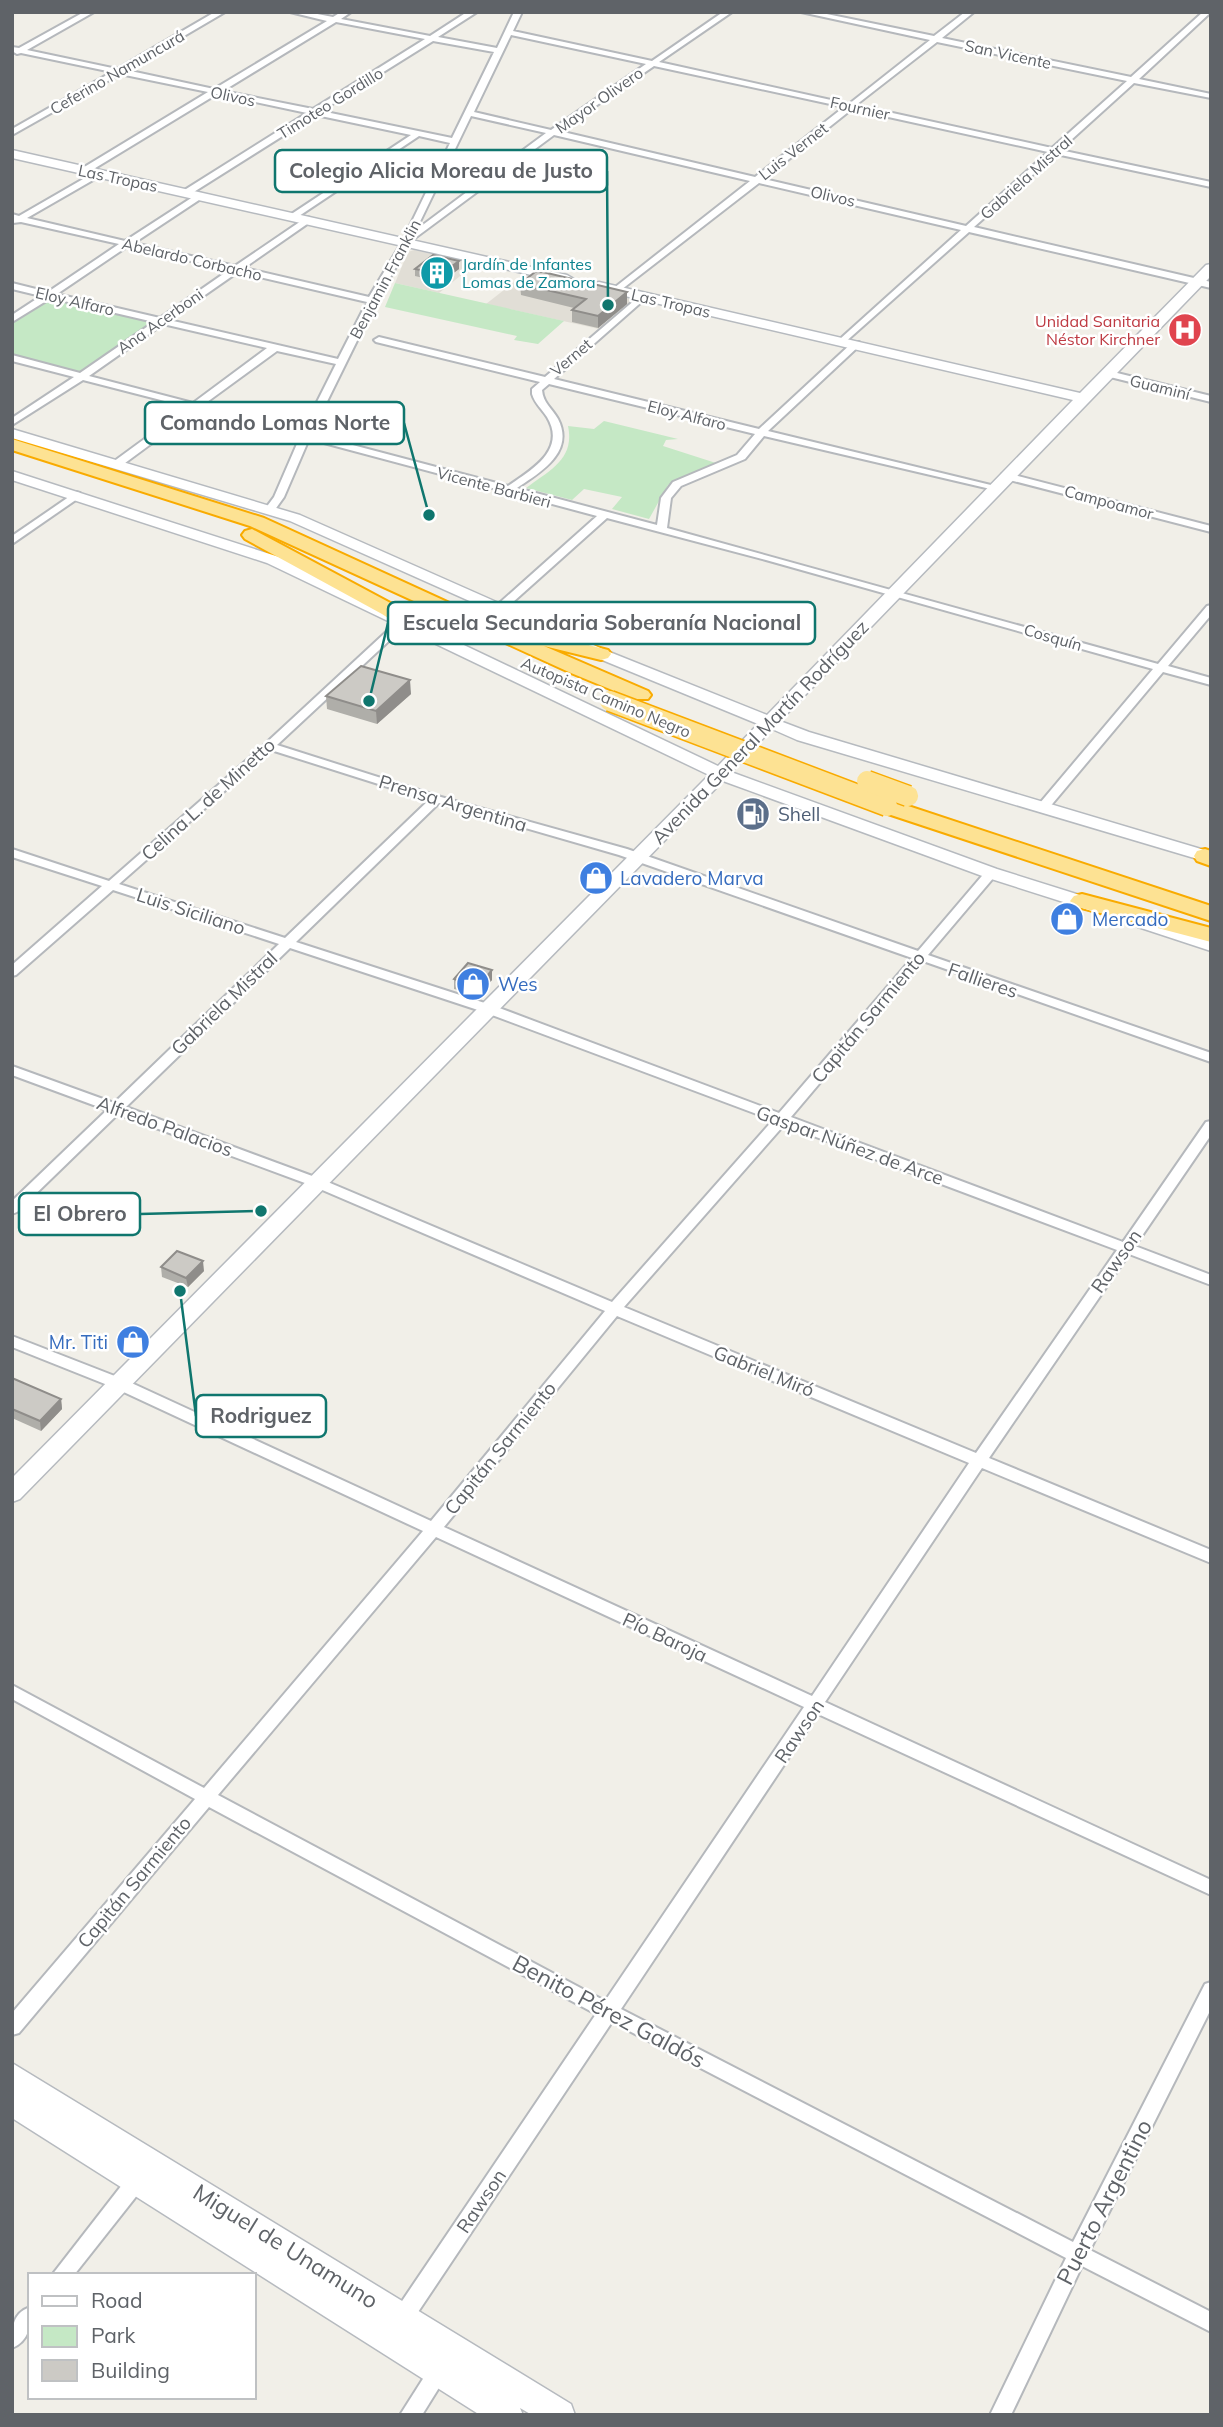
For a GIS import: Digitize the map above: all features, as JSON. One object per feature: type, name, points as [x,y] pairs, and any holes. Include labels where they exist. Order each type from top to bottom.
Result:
[{"type":"highway","points":[[12,435],[108,468]]},
{"type":"highway","name":"Autopista Camino Negro","points":[[12,444],[108,468],[242,516],[578,669],[908,796],[1211,895]]},
{"type":"highway","name":"Autopista Camino Negro","points":[[12,456],[245,530],[305,556],[532,666],[679,729],[887,806],[1211,914]]},
{"type":"highway","points":[[245,530],[283,554],[389,610],[426,635]]},
{"type":"highway","points":[[323,551],[359,562],[536,637],[601,654]]},
{"type":"highway","points":[[1082,901],[1211,935]]},
{"type":"street","points":[[14,52],[90,12]]},
{"type":"street","name":"Ceferino Namuncurá","points":[[12,133],[221,12]]},
{"type":"street","points":[[294,12],[499,51]]},
{"type":"street","points":[[84,171],[347,12]]},
{"type":"street","name":"Timoteo Gordillo","points":[[12,319],[128,245],[193,194],[312,113],[474,12]]},
{"type":"street","name":"Benjamin Franklin","points":[[270,509],[279,496],[305,436],[372,300],[406,242],[453,141],[519,12]]},
{"type":"street","name":"Mayor Olivero","points":[[406,242],[554,131],[727,12]]},
{"type":"street","name":"San Vicente","points":[[805,12],[1211,96]]},
{"type":"street","name":"Luis Vernet","points":[[617,290],[970,12]]},
{"type":"street","points":[[1189,12],[1208,15]]},
{"type":"street","name":"Gabriela Mistral","points":[[661,530],[666,498],[677,484],[741,457],[761,433],[850,343],[969,228],[1208,15]]},
{"type":"street","name":"Fournier","points":[[509,32],[1211,185]]},
{"type":"street","name":"Olivos","points":[[14,52],[453,141]]},
{"type":"street","name":"Olivos","points":[[469,113],[758,178],[1204,284]]},
{"type":"street","name":"Ana Acerboni","points":[[12,422],[161,321],[417,134]]},
{"type":"street","name":"Las Tropas","points":[[12,154],[1084,398]]},
{"type":"street","points":[[15,220],[97,174]]},
{"type":"street","name":"Abelardo Corbacho","points":[[15,220],[372,300]]},
{"type":"street","name":"Avenida General Martín Rodríguez","points":[[12,1493],[770,723],[1006,476],[1204,284],[1211,268]]},
{"type":"street","name":"Eloy Alfaro","points":[[12,286],[342,363]]},
{"type":"street","name":"Vernet","points":[[508,490],[542,468],[558,445],[555,425],[536,396],[537,389],[544,380],[643,296]]},
{"type":"street","name":"Eloy Alfaro","points":[[379,340],[995,489]]},
{"type":"street","points":[[108,468],[274,348]]},
{"type":"street","name":"Vicente Barbieri","points":[[12,358],[895,592]]},
{"type":"street","name":"Guaminí","points":[[1109,374],[1211,399]]},
{"type":"street","points":[[108,468],[270,509],[601,654],[838,749],[1044,806],[1209,858]]},
{"type":"street","points":[[12,475],[261,555],[720,774],[991,873],[1211,945]]},
{"type":"street","name":"Campoamor","points":[[1006,476],[1211,529]]},
{"type":"street","points":[[12,541],[76,495]]},
{"type":"street","points":[[499,609],[603,516]]},
{"type":"street","name":"Cosquín","points":[[895,592],[1211,682]]},
{"type":"street","points":[[1044,806],[1211,608]]},
{"type":"street","name":"Celina L. de Minetto","points":[[12,972],[269,746],[402,624]]},
{"type":"street","name":"Prensa Argentina","points":[[269,746],[637,858]]},
{"type":"street","name":"Gabriela Mistral","points":[[12,1209],[438,799]]},
{"type":"street","name":"Luis Siciliano","points":[[12,853],[489,1009]]},
{"type":"street","name":"Fallieres","points":[[637,858],[1211,1058]]},
{"type":"street","name":"Capitán Sarmiento","points":[[12,2027],[433,1530],[614,1309],[991,873]]},
{"type":"street","name":"Gaspar Núñez de Arce","points":[[489,1009],[1211,1280]]},
{"type":"street","name":"Alfredo Palacios","points":[[12,1070],[318,1183]]},
{"type":"street","name":"Rawson","points":[[395,2328],[980,1460],[1211,1125]]},
{"type":"street","name":"Gabriel Miró","points":[[318,1183],[1211,1557]]},
{"type":"street","name":"Pío Baroja","points":[[12,1342],[120,1384],[1211,1888]]},
{"type":"street","name":"Benito Pérez Galdós","points":[[12,1691],[609,2012],[1211,2323]]},
{"type":"street","name":"Puerto Argentino","points":[[1000,2415],[1078,2253],[1211,1990]]},
{"type":"street","name":"Miguel de Unamuno","points":[[12,2076],[143,2173]]},
{"type":"street","name":"Miguel de Unamuno","points":[[12,2102],[143,2173],[447,2360],[560,2415]]},
{"type":"street","points":[[64,2273],[143,2173]]},
{"type":"street","points":[[12,2338],[28,2318]]},
{"type":"street","points":[[410,2415],[447,2360]]},
{"type":"street","name":"Miguel de Unamuno","points":[[447,2360],[508,2415]]},
{"type":"shaded area","points":[[414,250],[475,264],[439,293],[395,283],[408,252]]},
{"type":"shaded area","points":[[523,275],[635,300],[599,329],[486,304]]},
{"type":"green space","points":[[395,283],[564,321],[538,344],[514,340],[517,336],[385,307]]},
{"type":"green space","points":[[50,295],[161,321],[84,375],[12,358],[12,319]]},
{"type":"green space","points":[[604,421],[678,439],[666,440],[663,446],[719,464],[668,485],[649,519],[612,509],[622,497],[584,489],[572,500],[526,488],[559,463],[568,447],[568,426],[594,429]]},
{"type":"building","points":[[433,255],[459,261],[441,274],[415,269]]},
{"type":"building","points":[[535,272],[627,292],[598,316],[572,310],[586,299],[520,284]]},
{"type":"building","points":[[361,666],[410,680],[376,711],[326,696]]},
{"type":"building","points":[[468,963],[492,970],[483,981],[469,984],[454,979]]},
{"type":"building","points":[[177,1251],[203,1261],[186,1278],[161,1267]]},
{"type":"building","points":[[12,1378],[61,1399],[40,1421],[12,1409]]},
{"type":"place","name":"Jardín de Infantes Lomas de Zamora","points":[[437,273]]},
{"type":"place","name":"Colegio Alicia Moreau de Justo","points":[[608,305]]},
{"type":"place","name":"Unidad Sanitaria Néstor Kirchner","points":[[1185,330]]},
{"type":"place","name":"Comando Lomas Norte","points":[[429,515]]},
{"type":"place","name":"Escuela Secundaria Soberanía Nacional","points":[[369,701]]},
{"type":"place","name":"Shell","points":[[753,814]]},
{"type":"place","name":"Lavadero Marva","points":[[596,878]]},
{"type":"place","name":"Mercado","points":[[1067,919]]},
{"type":"place","name":"Wes","points":[[473,984]]},
{"type":"place","name":"El Obrero","points":[[261,1211]]},
{"type":"place","name":"Rodriguez","points":[[180,1291]]},
{"type":"place","name":"Mr. Titi","points":[[133,1342]]}]
